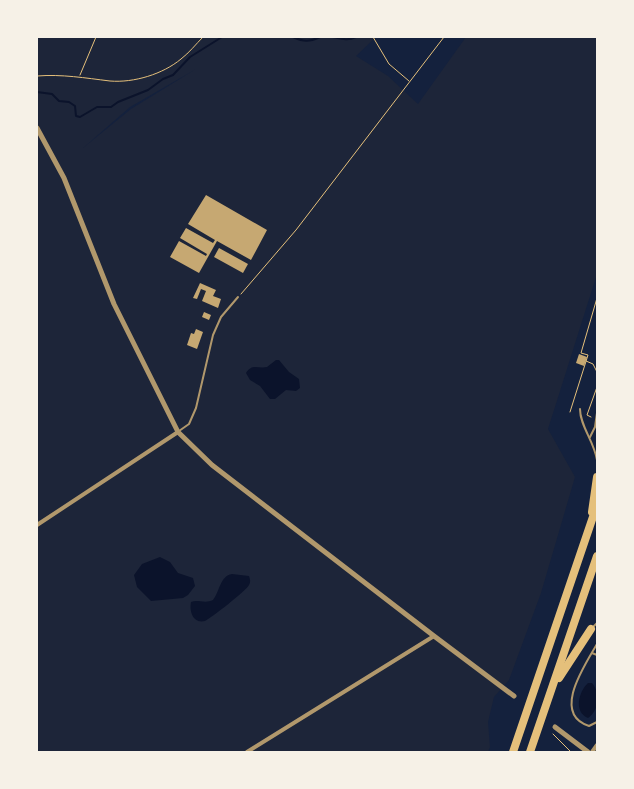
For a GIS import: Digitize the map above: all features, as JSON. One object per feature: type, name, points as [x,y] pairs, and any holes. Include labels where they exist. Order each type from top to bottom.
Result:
[{"type":"highway","points":[[589,528],[597,478]]},
{"type":"highway","points":[[514,752],[597,505]]},
{"type":"highway","points":[[530,752],[597,556]]},
{"type":"highway","points":[[552,689],[594,626]]},
{"type":"street","points":[[37,128],[64,178],[114,304],[178,432],[212,465],[514,696]]},
{"type":"street","points":[[37,525],[178,432]]},
{"type":"street","points":[[247,752],[434,636]]},
{"type":"street","points":[[555,727],[588,752]]},
{"type":"street","points":[[592,752],[597,745]]},
{"type":"lane","points":[[178,432],[189,424],[196,408],[213,335],[221,317],[238,297]]},
{"type":"lane","points":[[580,409],[580,417],[590,437],[597,460]]},
{"type":"lane","points":[[590,437],[595,427],[595,418],[597,413]]},
{"type":"lane","points":[[597,644],[579,676],[573,694],[571,710],[575,717],[583,724],[589,726],[597,722]]},
{"type":"lane","points":[[592,653],[597,655]]},
{"type":"path","points":[[80,76],[96,37]]},
{"type":"path","points":[[37,76],[53,74],[119,81],[145,77],[181,59],[203,37]]},
{"type":"path","points":[[373,37],[389,64],[410,82]]},
{"type":"path","points":[[238,297],[296,230],[444,37]]},
{"type":"path","points":[[570,412],[588,355],[581,353],[597,298]]},
{"type":"path","points":[[586,361],[593,364],[597,372]]},
{"type":"path","points":[[595,418],[587,415],[597,387]]},
{"type":"path","points":[[553,734],[571,752]]},
{"type":"shaded area","points":[[37,37],[376,37],[356,56],[388,76],[418,104],[466,37],[597,37],[597,274],[548,429],[575,477],[541,593],[509,680],[494,697],[488,722],[490,747],[488,752],[37,752]],"holes":[[[196,69],[131,109],[83,148],[130,107]]]},
{"type":"shaded area","points":[[276,360],[279,360],[289,372],[299,379],[300,388],[296,391],[286,390],[275,399],[270,399],[260,386],[250,380],[246,373],[253,367],[267,367]]},
{"type":"shaded area","points":[[160,557],[170,562],[178,573],[193,578],[195,586],[188,595],[183,598],[151,601],[137,587],[134,575],[142,564]]},
{"type":"shaded area","points":[[232,574],[249,576],[250,582],[247,588],[221,610],[205,621],[197,621],[191,613],[191,602],[207,602],[213,600],[225,578]]},
{"type":"shaded area","points":[[588,683],[592,683],[595,687],[598,702],[595,711],[588,718],[580,711],[579,701],[582,691]]},
{"type":"building","points":[[206,195],[267,230],[251,260],[217,241],[199,273],[170,257],[179,241],[206,256],[207,254],[180,238],[186,228],[213,243],[215,240],[188,224]]},
{"type":"building","points":[[219,248],[248,264],[243,273],[214,257]]},
{"type":"building","points":[[200,283],[216,290],[213,296],[221,299],[218,308],[202,301],[206,291],[201,289],[197,299],[193,298]]},
{"type":"building","points":[[204,312],[211,315],[209,320],[202,317]]},
{"type":"building","points":[[196,329],[203,332],[197,349],[187,345],[191,333],[194,334]]},
{"type":"building","points":[[579,354],[587,357],[584,366],[576,363]]},
{"type":"waterway","points":[[37,92],[52,94],[59,101],[69,102],[75,106],[76,116],[80,117],[97,107],[111,107],[118,102],[148,90],[163,79],[173,75],[190,57],[222,37]]},
{"type":"waterway","points":[[293,37],[306,41],[320,37]]},
{"type":"waterway","points":[[333,37],[342,39],[356,37]]}]
